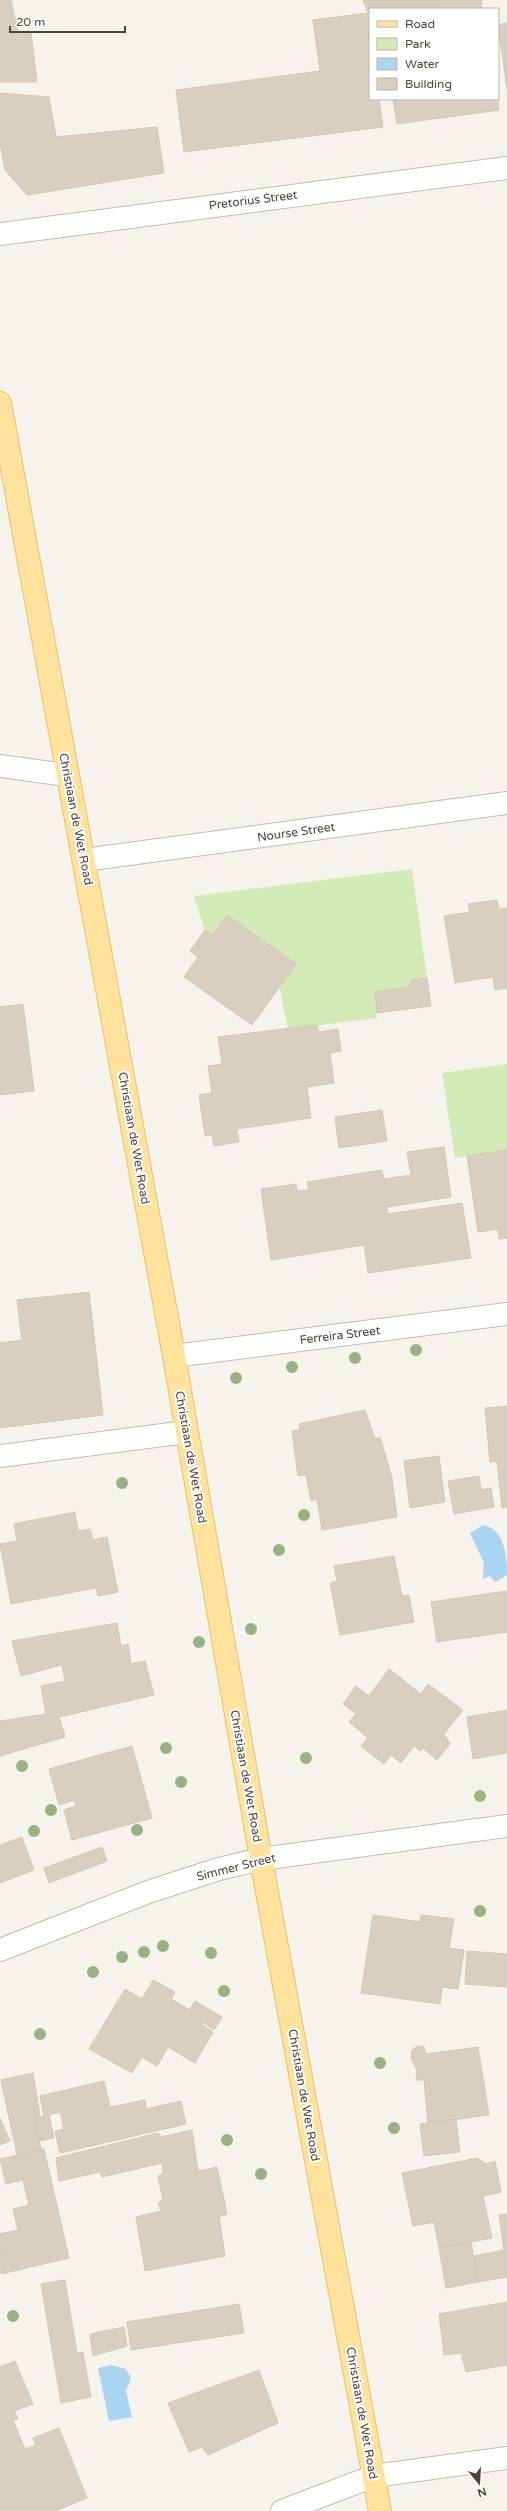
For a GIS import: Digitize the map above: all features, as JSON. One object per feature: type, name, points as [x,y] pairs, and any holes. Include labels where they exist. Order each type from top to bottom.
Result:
[{"type":"main road","name":"Christiaan de Wet Road","points":[[0,403],[66,775],[84,860],[174,1356],[261,1858],[380,2511]]},
{"type":"street","name":"Pretorius Street","points":[[0,234],[507,168]]},
{"type":"street","points":[[0,766],[66,775]]},
{"type":"street","name":"Nourse Street","points":[[84,860],[507,803]]},
{"type":"street","name":"Ferreira Street","points":[[174,1356],[507,1314]]},
{"type":"street","points":[[0,1456],[186,1432]]},
{"type":"street","name":"Simmer Street","points":[[0,1950],[148,1892],[219,1869],[261,1858],[507,1826]]},
{"type":"street","points":[[282,2511],[374,2476],[507,2458]]},
{"type":"green space","points":[[412,869],[427,978],[411,980],[410,987],[375,992],[377,1018],[288,1029],[279,986],[295,964],[227,915],[212,936],[205,930],[194,896]]},
{"type":"green space","points":[[507,1064],[507,1150],[455,1158],[442,1073]]},
{"type":"water","points":[[483,1525],[496,1532],[505,1552],[507,1575],[495,1582],[490,1576],[483,1579],[484,1563],[470,1533]]},
{"type":"water","points":[[111,2365],[126,2369],[131,2378],[126,2391],[132,2417],[109,2421],[98,2368]]},
{"type":"building","points":[[11,0],[18,32],[31,33],[37,82],[0,82],[0,1]]},
{"type":"building","points":[[363,0],[482,0],[481,8],[369,8],[368,13]]},
{"type":"building","points":[[368,13],[369,100],[379,100],[383,127],[184,152],[176,90],[320,71],[313,20]]},
{"type":"building","points":[[507,23],[507,89],[499,32],[499,25]]},
{"type":"building","points":[[0,93],[49,97],[56,137],[157,127],[164,173],[27,195],[5,170],[0,143]]},
{"type":"building","points":[[393,100],[498,100],[499,110],[397,124]]},
{"type":"building","points":[[497,900],[499,909],[507,908],[507,988],[495,990],[493,977],[455,983],[444,916],[470,912],[468,904]]},
{"type":"building","points":[[227,915],[296,964],[252,1025],[184,977],[198,957],[190,951],[205,930],[212,936]]},
{"type":"building","points":[[427,978],[431,1006],[377,1013],[375,992],[410,987],[411,980]]},
{"type":"building","points":[[23,1004],[34,1091],[0,1095],[0,1007]]},
{"type":"building","points":[[317,1025],[319,1032],[338,1029],[341,1051],[330,1053],[334,1083],[307,1087],[311,1118],[237,1129],[239,1142],[214,1146],[212,1135],[205,1136],[199,1095],[212,1093],[208,1066],[222,1064],[218,1037]]},
{"type":"building","points":[[382,1110],[387,1141],[339,1148],[335,1117]]},
{"type":"building","points":[[444,1147],[451,1197],[387,1207],[388,1214],[462,1203],[471,1258],[368,1273],[364,1245],[271,1260],[261,1189],[296,1184],[297,1191],[309,1190],[307,1182],[382,1170],[384,1179],[411,1175],[407,1152]]},
{"type":"building","points":[[507,1150],[507,1238],[499,1239],[498,1229],[478,1232],[467,1156]]},
{"type":"building","points":[[89,1292],[103,1415],[0,1428],[0,1343],[22,1340],[17,1300]]},
{"type":"building","points":[[507,1406],[507,1507],[502,1508],[497,1461],[490,1462],[485,1408]]},
{"type":"building","points":[[365,1410],[375,1439],[380,1437],[392,1478],[397,1517],[322,1530],[317,1499],[311,1501],[306,1475],[298,1476],[292,1431],[300,1430],[299,1424]]},
{"type":"building","points":[[439,1456],[445,1502],[410,1508],[404,1461]]},
{"type":"building","points":[[479,1476],[481,1490],[491,1488],[494,1507],[454,1514],[448,1481]]},
{"type":"building","points":[[75,1512],[78,1531],[90,1529],[93,1540],[107,1537],[118,1592],[98,1596],[96,1588],[11,1604],[0,1544],[17,1541],[14,1524]]},
{"type":"building","points":[[394,1556],[402,1596],[409,1595],[414,1622],[340,1635],[330,1583],[337,1581],[334,1566]]},
{"type":"building","points":[[507,1591],[507,1632],[437,1642],[431,1602]]},
{"type":"building","points":[[117,1623],[121,1646],[128,1644],[131,1664],[145,1661],[154,1695],[59,1717],[65,1737],[0,1756],[0,1721],[46,1714],[41,1686],[65,1681],[62,1665],[21,1676],[12,1641]]},
{"type":"building","points":[[389,1669],[421,1694],[428,1684],[463,1710],[444,1734],[450,1744],[437,1760],[423,1748],[421,1751],[414,1746],[401,1763],[391,1755],[384,1764],[361,1746],[368,1738],[349,1722],[356,1714],[343,1704],[356,1686],[369,1696]]},
{"type":"building","points":[[507,1710],[507,1753],[473,1759],[467,1717]]},
{"type":"building","points":[[132,1746],[152,1818],[72,1840],[64,1810],[76,1806],[74,1800],[59,1805],[49,1769]]},
{"type":"building","points":[[22,1837],[34,1870],[0,1883],[0,1845]]},
{"type":"building","points":[[102,1847],[107,1861],[49,1883],[44,1868]]},
{"type":"building","points":[[373,1915],[420,1922],[421,1915],[454,1919],[449,1948],[464,1950],[458,1989],[442,1987],[440,2004],[361,1993]]},
{"type":"building","points":[[467,1951],[507,1954],[507,1987],[465,1984]]},
{"type":"building","points":[[153,1980],[175,1992],[171,1999],[190,2010],[195,2001],[222,2017],[214,2030],[202,2022],[201,2024],[213,2032],[195,2063],[168,2047],[157,2066],[142,2057],[132,2073],[89,2049],[125,1989],[142,1999]]},
{"type":"building","points":[[418,2046],[424,2047],[426,2054],[478,2047],[489,2115],[428,2123],[424,2080],[416,2080],[417,2070],[411,2058],[412,2050]]},
{"type":"building","points":[[33,2073],[40,2115],[34,2118],[41,2149],[17,2155],[1,2080]]},
{"type":"building","points":[[104,2081],[110,2107],[145,2100],[146,2109],[181,2101],[186,2124],[60,2153],[55,2131],[64,2129],[60,2112],[49,2115],[54,2138],[39,2141],[34,2118],[44,2116],[40,2096]]},
{"type":"building","points":[[0,2118],[10,2141],[0,2145]]},
{"type":"building","points":[[456,2119],[460,2152],[424,2156],[420,2124]]},
{"type":"building","points":[[192,2130],[198,2171],[217,2167],[227,2214],[219,2217],[225,2256],[145,2271],[136,2217],[161,2211],[158,2203],[163,2200],[158,2176],[163,2174],[162,2163],[102,2177],[100,2172],[59,2181],[56,2158],[158,2133],[161,2137]]},
{"type":"building","points":[[44,2149],[69,2258],[1,2274],[0,2234],[18,2230],[13,2209],[29,2205],[23,2180],[6,2184],[0,2159]]},
{"type":"building","points":[[477,2158],[486,2164],[495,2161],[501,2192],[483,2196],[492,2238],[439,2248],[434,2222],[413,2226],[402,2173]]},
{"type":"building","points":[[507,2214],[507,2250],[504,2250],[499,2215]]},
{"type":"building","points":[[471,2242],[478,2282],[446,2288],[439,2248]]},
{"type":"building","points":[[507,2250],[507,2277],[478,2282],[474,2256]]},
{"type":"building","points":[[65,2280],[77,2353],[83,2352],[91,2397],[61,2403],[41,2284]]},
{"type":"building","points":[[507,2302],[507,2365],[466,2372],[461,2353],[444,2355],[439,2314]]},
{"type":"building","points":[[239,2304],[244,2333],[131,2350],[127,2322]]},
{"type":"building","points":[[124,2327],[127,2346],[93,2356],[90,2334]]},
{"type":"building","points":[[15,2361],[33,2404],[14,2411],[18,2419],[13,2420],[25,2449],[36,2445],[33,2438],[59,2428],[87,2498],[55,2511],[1,2511],[0,2508],[0,2367]]},
{"type":"building","points":[[259,2370],[278,2423],[208,2455],[202,2447],[189,2452],[168,2403]]}]
